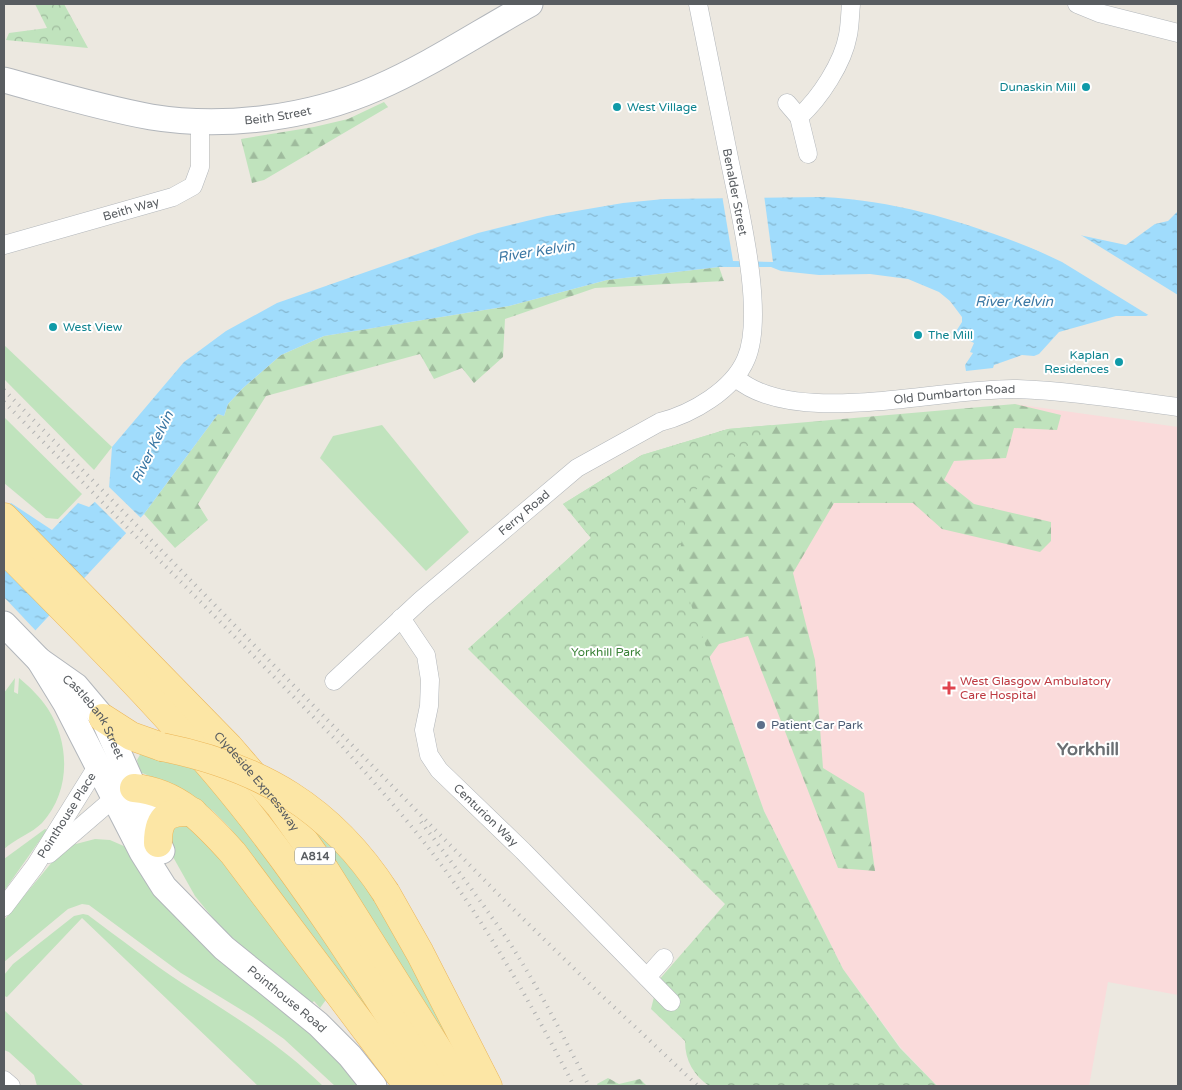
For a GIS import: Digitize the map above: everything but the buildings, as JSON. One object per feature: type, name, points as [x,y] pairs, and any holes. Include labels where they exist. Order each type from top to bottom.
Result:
[{"type":"main road","name":"Beith Street","points":[[4,80],[108,108],[150,116],[200,122],[287,114],[354,97],[394,81],[530,4]]},
{"type":"main road","name":"Clydeside Expressway","points":[[4,517],[127,658],[303,884],[359,967],[434,1086]]},
{"type":"main road","name":"Clydeside Expressway","points":[[4,549],[229,747],[279,805],[325,870],[461,1086]]},
{"type":"main road","name":"Castlebank Street","points":[[4,624],[38,660],[66,704],[130,749],[124,793]]},
{"type":"main road","name":"Castlebank Street","points":[[38,660],[76,686],[103,718]]},
{"type":"main road","name":"A814","points":[[103,718],[130,749],[241,768],[283,790],[330,824],[361,857],[386,894],[420,953],[488,1086]]},
{"type":"main road","points":[[124,793],[158,792],[194,812],[233,853],[408,1086]]},
{"type":"main road","name":"Pointhouse Road","points":[[124,793],[158,843],[195,918]]},
{"type":"main road","name":"Pointhouse Road","points":[[124,793],[142,852],[164,887],[224,948],[318,1024],[350,1056],[374,1086]]},
{"type":"main road","points":[[158,843],[159,824],[164,818],[180,811],[194,812]]},
{"type":"street","name":"Benalder Street","points":[[698,4],[736,194],[754,302],[754,324],[746,359],[736,378]]},
{"type":"street","points":[[799,117],[821,93],[838,64],[848,36],[851,4]]},
{"type":"street","points":[[1077,4],[1099,13],[1178,34]]},
{"type":"street","points":[[787,103],[799,117],[808,154]]},
{"type":"street","name":"Beith Way","points":[[4,245],[173,196],[193,186],[200,167],[200,122]]},
{"type":"street","name":"Old Dumbarton Road","points":[[736,378],[746,387],[769,397],[818,404],[1015,389],[1078,394],[1178,407]]},
{"type":"street","name":"Ferry Road","points":[[334,680],[402,618],[577,468],[660,422],[674,419],[722,391],[736,378]]},
{"type":"street","name":"Centurion Way","points":[[402,618],[426,655],[430,680],[429,706],[424,730],[429,756],[439,770],[523,851],[670,1002]]},
{"type":"street","name":"Pointhouse Place","points":[[4,907],[130,749]]},
{"type":"street","name":"Pointhouse Place","points":[[35,866],[124,793]]},
{"type":"street","points":[[647,978],[664,958]]},
{"type":"street","points":[[4,1080],[11,1086]]},
{"type":"shaded area","name":"West Glasgow Ambulatory Care Hospital","points":[[1015,404],[1178,427],[1178,995],[1108,982],[1089,1086],[937,1086],[901,1048],[843,969],[764,811],[677,565]]},
{"type":"green space","points":[[35,4],[64,4],[88,48],[6,40],[9,33],[47,28]]},
{"type":"green space","points":[[384,102],[388,107],[264,180],[252,183],[241,139],[314,127],[348,119]]},
{"type":"green space","points":[[719,267],[724,281],[595,288],[505,319],[503,357],[474,383],[462,368],[434,379],[420,354],[266,396],[198,504],[208,520],[175,548],[144,514],[218,414],[224,416],[228,404],[243,388],[281,355],[324,336],[509,306],[607,280]]},
{"type":"green space","points":[[4,345],[112,447],[94,470],[4,379]]},
{"type":"green space","points":[[1015,404],[1061,415],[1057,430],[1014,428],[1006,458],[954,461],[944,480],[974,504],[1051,522],[1051,541],[1040,552],[942,529],[913,503],[834,503],[793,573],[815,660],[823,768],[864,793],[875,871],[838,868],[748,636],[719,644],[688,687],[468,649],[591,538],[563,504],[642,455],[728,429]]},
{"type":"green space","points":[[4,417],[82,494],[58,519],[46,518],[4,483]]},
{"type":"green space","points":[[382,425],[469,532],[426,571],[320,458],[333,436]]},
{"type":"green space","name":"Yorkhill Park","points":[[772,425],[691,494],[677,565],[764,811],[843,969],[900,1048],[937,1086],[709,1086],[704,1082],[691,1067],[685,1048],[685,1041],[651,1009],[658,981],[725,904],[468,649],[591,538],[563,504],[642,455],[728,429]]},
{"type":"green space","points":[[15,678],[14,692],[18,694],[19,678],[35,692],[48,709],[60,737],[64,767],[58,797],[51,811],[38,827],[4,849],[4,693]]},
{"type":"green space","points":[[141,753],[194,760],[235,809],[388,1029],[380,1030],[229,827],[213,811],[187,792],[140,772],[137,760]]},
{"type":"green space","points":[[295,806],[360,866],[469,1075]]},
{"type":"green space","points":[[173,818],[190,818],[328,997],[320,1008],[314,1001],[310,1005],[221,928],[195,896],[168,848]]},
{"type":"green space","points":[[45,829],[47,830],[4,891],[4,859]]},
{"type":"green space","points":[[95,839],[110,840],[126,847],[363,1086],[335,1086],[284,1039],[253,1017],[181,973],[89,905],[82,904],[68,909],[4,962],[4,920],[53,861],[72,845]]},
{"type":"green space","points":[[88,915],[170,975],[255,1031],[290,1057],[323,1086],[258,1086],[82,918],[7,997],[4,996],[4,975],[13,964],[74,916]]},
{"type":"green space","points":[[4,1010],[84,1086],[37,1086],[34,1075],[9,1052],[4,1050]]},
{"type":"green space","points":[[608,1078],[619,1084],[640,1079],[647,1086],[598,1086],[597,1084]]},
{"type":"water","name":"River Kelvin","points":[[823,197],[880,203],[936,216],[1044,253],[1070,233],[1126,245],[1155,224],[1168,221],[1178,211],[1178,299],[1146,316],[1116,316],[1059,332],[1039,354],[1034,356],[1022,355],[994,365],[993,368],[966,371],[965,365],[973,353],[970,352],[974,343],[955,333],[962,322],[962,317],[950,301],[939,292],[908,279],[870,274],[819,275],[781,271],[771,267],[719,267],[607,280],[509,306],[324,336],[281,355],[243,388],[228,404],[224,416],[218,414],[144,514],[4,664],[4,508],[11,503],[52,530],[78,503],[89,507],[109,489],[112,447],[184,362],[226,331],[277,303],[478,233],[547,216],[623,203],[664,199]]},
{"type":"pier","points":[[722,195],[764,195],[773,262],[733,261]]},
{"type":"pier","points":[[1068,231],[1076,232],[1178,295],[1178,302],[1150,316],[1062,262],[1017,241],[1043,251]]},
{"type":"pier","points":[[106,484],[142,519],[128,535],[93,500],[106,488]]},
{"type":"pier","points":[[4,597],[37,632],[7,665],[4,661]]},
{"type":"railway","points":[[4,390],[511,907],[698,1086]]},
{"type":"railway","points":[[4,402],[342,746],[400,813],[442,866],[488,933],[574,1086]]},
{"type":"railway","points":[[421,822],[485,907],[517,954],[589,1086]]},
{"type":"place","name":"Dunaskin Mill","points":[[1086,87]]},
{"type":"place","name":"West Village","points":[[617,107]]},
{"type":"place","name":"West View","points":[[53,327]]},
{"type":"place","name":"The Mill","points":[[918,335]]},
{"type":"place","name":"Kaplan Residences","points":[[1119,362]]},
{"type":"place","name":"West Glasgow Ambulatory Care Hospital","points":[[949,688]]},
{"type":"place","name":"Patient Car Park","points":[[761,725]]},
{"type":"district","name":"Yorkhill","points":[[1088,749]]}]
